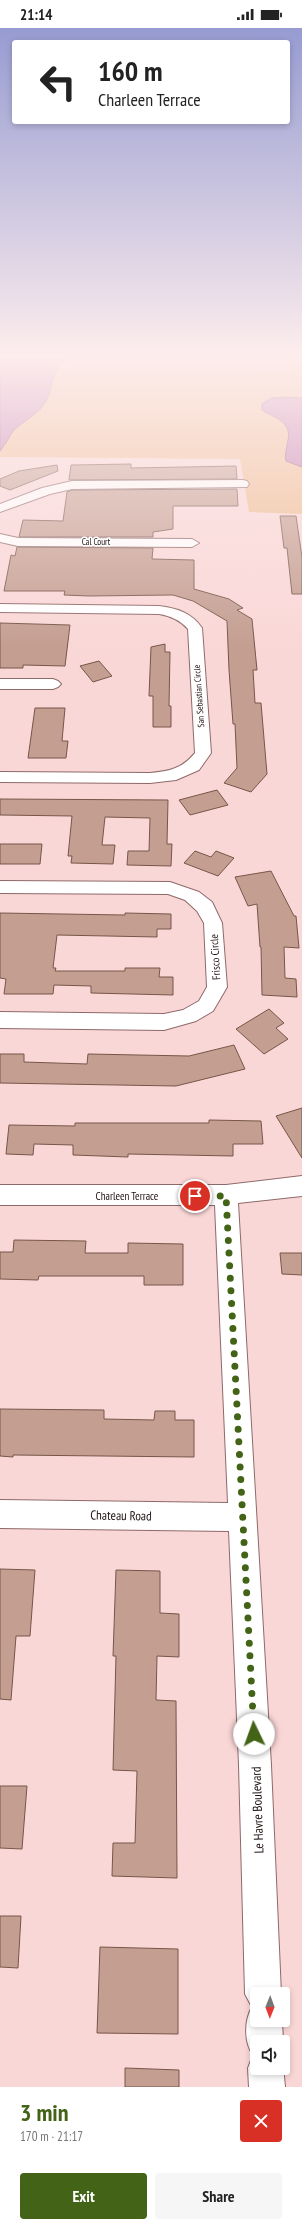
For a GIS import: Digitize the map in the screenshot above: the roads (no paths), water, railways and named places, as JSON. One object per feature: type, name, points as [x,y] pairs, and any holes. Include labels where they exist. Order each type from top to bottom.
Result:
[{"type":"street","points":[[0,508],[46,491],[72,485],[243,484]]},
{"type":"street","name":"Cal Court","points":[[0,538],[18,542],[192,542]]},
{"type":"street","name":"San Sebastian Circle","points":[[0,608],[159,610],[177,612],[188,619],[195,628],[203,753],[193,766],[176,775],[150,778],[0,777]]},
{"type":"street","points":[[0,684],[53,684]]},
{"type":"street","name":"Frisco Circle","points":[[0,887],[170,888],[192,896],[204,907],[213,923],[217,987],[206,1006],[189,1016],[164,1022],[0,1020]]},
{"type":"street","name":"Charleen Terrace","points":[[0,1195],[226,1196],[302,1186]]},
{"type":"street","name":"Le Havre Boulevard","points":[[226,1196],[255,1765],[263,1987]]},
{"type":"street","name":"Chateau Road","points":[[0,1514],[243,1517]]},
{"type":"street","points":[[266,2075],[266,2087]]}]
